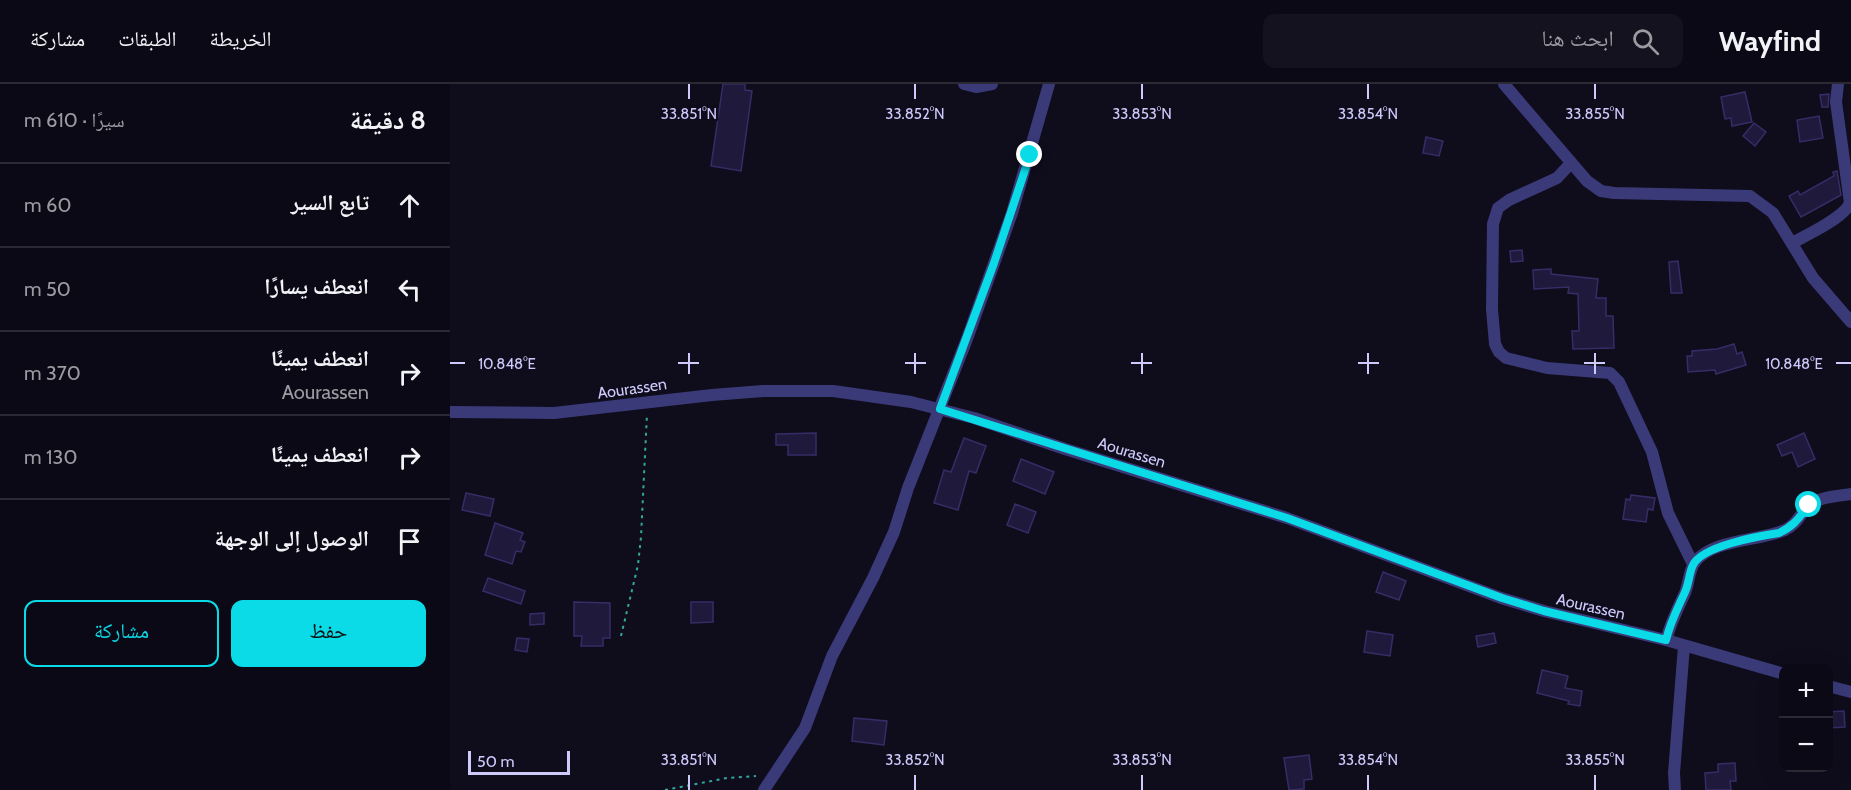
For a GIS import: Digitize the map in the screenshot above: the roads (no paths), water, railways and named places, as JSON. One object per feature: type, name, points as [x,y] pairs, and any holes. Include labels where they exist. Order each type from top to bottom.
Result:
[{"type":"street","points":[[964,84],[976,87],[992,84]]},
{"type":"street","points":[[764,790],[805,728],[832,656],[878,569],[894,532],[908,488],[940,409],[1012,213],[1050,84]]},
{"type":"street","points":[[1504,84],[1587,181],[1601,191],[1647,195],[1750,196],[1773,213],[1813,278],[1851,322]]},
{"type":"street","points":[[1792,243],[1838,216],[1847,209],[1850,203],[1836,102],[1838,84]]},
{"type":"street","points":[[1571,163],[1557,178],[1509,200],[1498,208],[1493,224],[1492,309],[1495,344],[1506,358],[1547,368],[1610,373],[1619,382],[1653,452],[1668,513],[1693,564]]},
{"type":"street","name":"Aourassen","points":[[450,412],[554,413],[712,395],[800,390],[911,402],[940,409],[1287,518],[1502,598],[1544,611],[1666,640],[1779,673]]},
{"type":"street","points":[[1666,640],[1671,619],[1686,591],[1693,564],[1702,554],[1779,533],[1797,523],[1809,505],[1815,501],[1851,494]]},
{"type":"street","points":[[1675,790],[1674,774],[1684,646]]},
{"type":"street","points":[[1833,687],[1851,692]]}]
